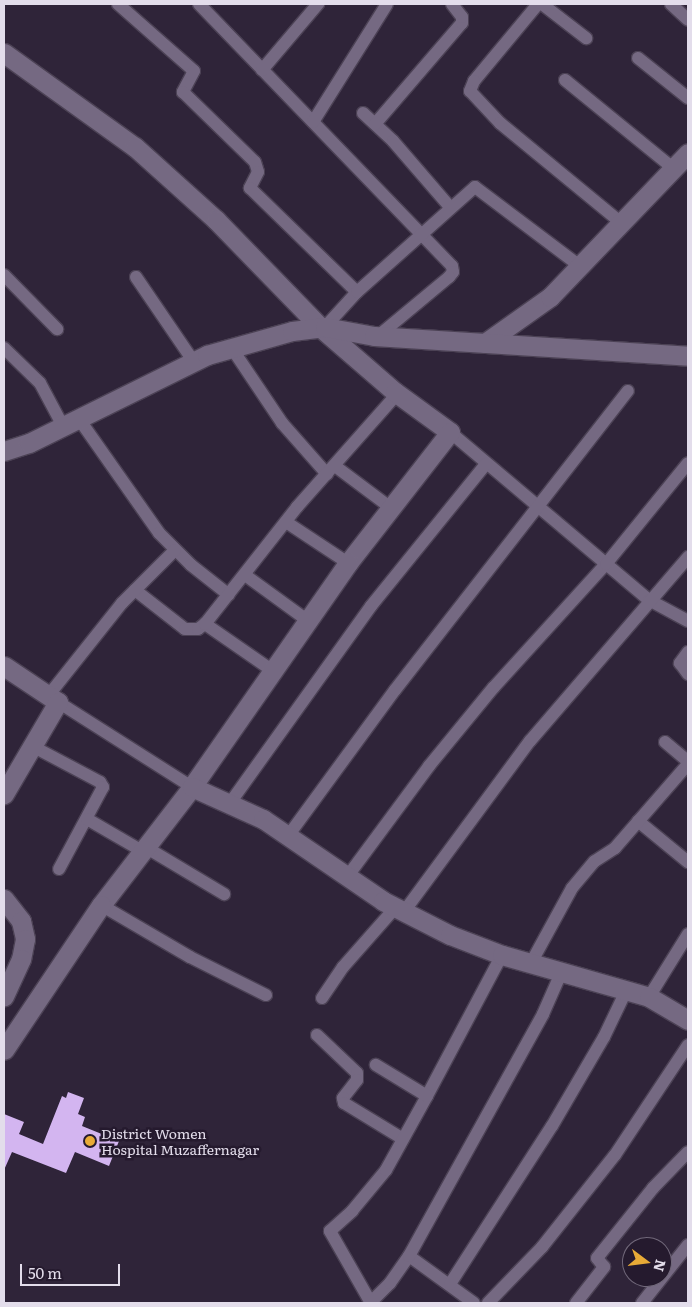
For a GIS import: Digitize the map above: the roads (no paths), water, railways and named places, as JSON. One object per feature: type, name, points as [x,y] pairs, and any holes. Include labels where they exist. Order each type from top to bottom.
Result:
[{"type":"street","points":[[118,4],[194,72],[183,92],[255,162],[258,172],[250,188],[357,292]]},
{"type":"street","points":[[199,4],[452,266],[453,272],[377,337]]},
{"type":"street","points":[[262,70],[318,4]]},
{"type":"street","points":[[313,122],[387,4]]},
{"type":"street","points":[[374,124],[462,23],[462,17],[452,4]]},
{"type":"street","points":[[538,4],[474,81],[470,91],[500,123],[619,221]]},
{"type":"street","points":[[542,4],[586,38]]},
{"type":"street","points":[[671,4],[688,20]]},
{"type":"street","points":[[4,53],[135,147],[216,220],[323,327],[397,394],[450,432],[536,507],[649,600],[688,622]]},
{"type":"street","points":[[638,58],[688,98]]},
{"type":"street","points":[[485,343],[550,297],[619,221],[683,161],[565,80]]},
{"type":"street","points":[[363,113],[450,208]]},
{"type":"street","points":[[323,327],[357,292],[471,188],[480,188],[580,266]]},
{"type":"street","points":[[4,275],[57,329]]},
{"type":"street","points":[[136,276],[194,362]]},
{"type":"street","points":[[5,447],[71,422],[194,362],[232,347],[273,334],[323,327],[377,337],[485,343],[684,359]]},
{"type":"street","points":[[232,347],[282,423],[331,470],[390,508]]},
{"type":"street","points":[[4,348],[40,384],[175,550],[229,595]]},
{"type":"street","points":[[288,836],[395,690],[628,391]]},
{"type":"street","points":[[135,590],[185,629],[198,629],[205,624],[286,522],[397,394]]},
{"type":"street","points":[[4,1050],[102,905],[192,787],[348,564],[450,432]]},
{"type":"street","points":[[347,877],[429,766],[482,701],[606,564],[688,463]]},
{"type":"street","points":[[230,803],[371,606],[486,464]]},
{"type":"street","points":[[286,522],[348,564]]},
{"type":"street","points":[[4,794],[32,746],[53,699],[135,590],[175,550]]},
{"type":"street","points":[[322,998],[344,967],[399,910],[530,741],[600,663],[649,600],[688,557]]},
{"type":"street","points":[[245,576],[308,621]]},
{"type":"street","points":[[205,624],[273,671]]},
{"type":"street","points":[[688,652],[680,663],[688,674]]},
{"type":"street","points":[[4,666],[192,787],[230,803],[288,836],[399,910],[502,955],[627,989],[649,997],[688,1020]]},
{"type":"street","points":[[531,963],[572,888],[595,861],[615,848],[688,763],[665,742]]},
{"type":"street","points":[[32,746],[102,785],[103,790],[60,869]]},
{"type":"street","points":[[87,819],[224,894]]},
{"type":"street","points":[[638,820],[688,862]]},
{"type":"street","points":[[4,899],[21,921],[25,939],[21,959],[4,996]]},
{"type":"street","points":[[102,905],[190,957],[266,995]]},
{"type":"street","points":[[649,997],[688,934]]},
{"type":"street","points":[[502,955],[427,1096],[374,1188],[330,1232],[371,1302],[390,1283],[408,1256],[543,1014],[562,972]]},
{"type":"street","points":[[450,1284],[552,1126],[604,1037],[627,989]]},
{"type":"street","points":[[317,1035],[358,1073],[357,1080],[343,1098],[344,1103],[403,1139]]},
{"type":"street","points":[[488,1303],[542,1247],[615,1155],[688,1045]]},
{"type":"street","points":[[376,1065],[427,1096]]},
{"type":"street","points":[[576,1303],[604,1267],[597,1259],[653,1188],[688,1152]]},
{"type":"street","points":[[642,1303],[688,1245]]},
{"type":"street","points":[[408,1256],[450,1284],[474,1303]]},
{"type":"place","name":"District Women Hospital Muzaffernagar","points":[[90,1141]]}]
